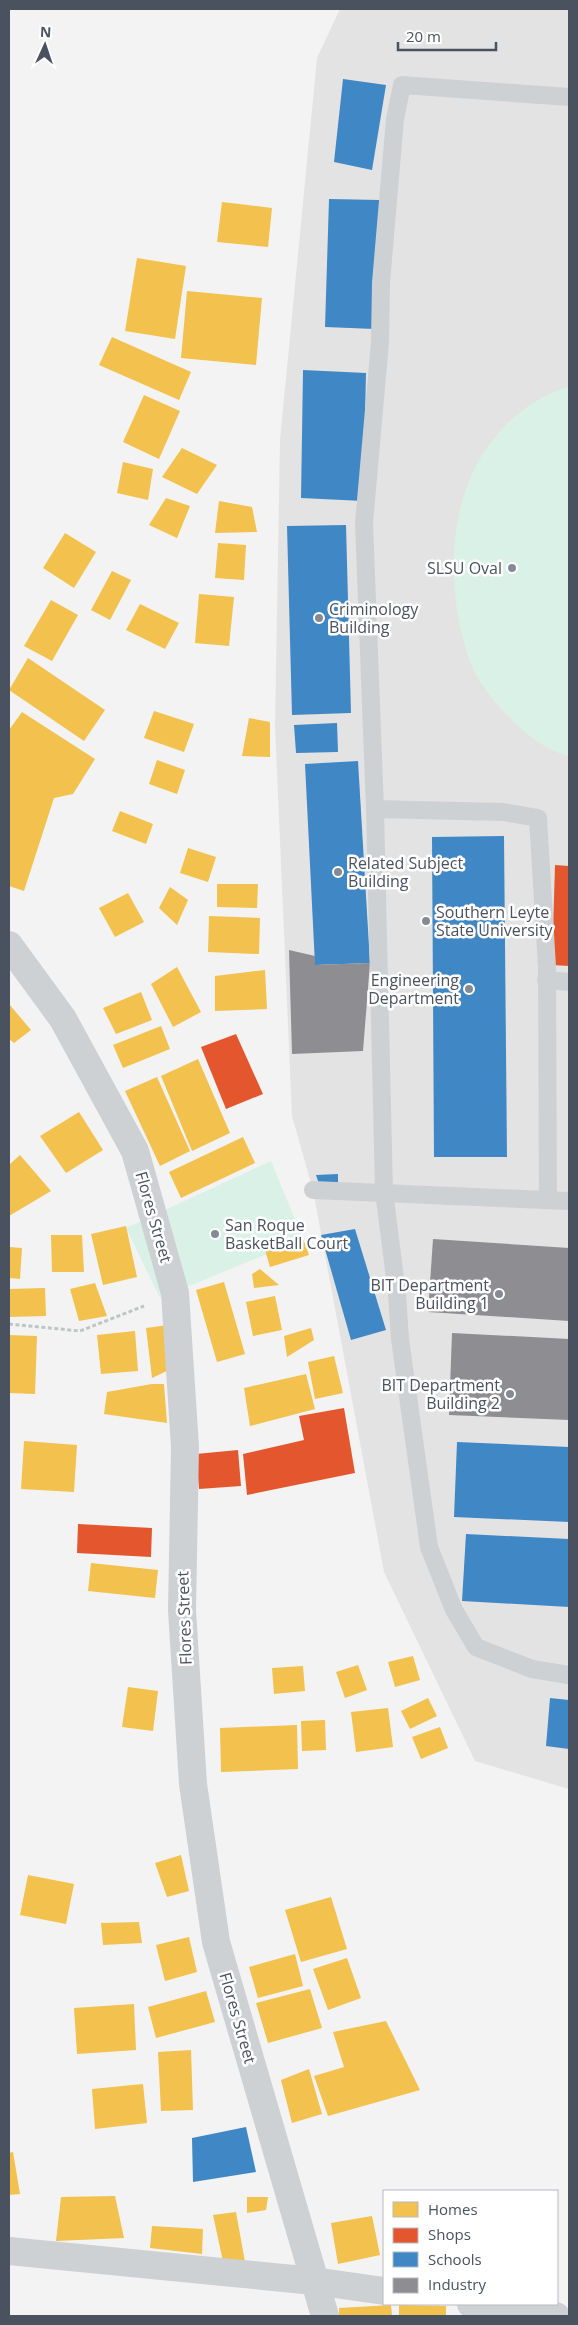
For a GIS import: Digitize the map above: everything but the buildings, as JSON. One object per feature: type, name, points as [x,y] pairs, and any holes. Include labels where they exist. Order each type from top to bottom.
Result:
[{"type":"street","name":"Flores Street","points":[[9,945],[63,1019],[135,1152],[175,1293],[185,1446],[182,1610],[193,1784],[216,1942],[325,2316]]},
{"type":"street","points":[[9,2251],[314,2281],[383,2291]]},
{"type":"street","points":[[478,2305],[556,2316]]},
{"type":"lane","points":[[569,96],[402,85],[395,119],[381,283],[380,342],[364,523],[375,809],[384,1191],[397,1294],[400,1339],[429,1546],[454,1610],[476,1647],[532,1669],[569,1674]]},
{"type":"lane","points":[[375,809],[503,812],[538,818],[547,967],[548,1200]]},
{"type":"lane","points":[[546,980],[569,982]]},
{"type":"lane","points":[[314,1190],[384,1191],[569,1201]]},
{"type":"path","points":[[9,1324],[80,1330],[145,1306]]},
{"type":"shaded area","name":"Southern Leyte State University","points":[[340,9],[569,9],[569,1789],[475,1761],[384,1572],[313,1190],[292,1116],[275,726],[280,440],[317,58]]},
{"type":"green space","name":"SLSU Oval","points":[[569,387],[569,756],[545,747],[525,732],[499,706],[474,672],[459,623],[455,592],[454,560],[456,529],[463,499],[474,470],[490,443],[524,409],[545,396]]},
{"type":"green space","name":"San Roque BasketBall Court","points":[[271,1161],[303,1239],[160,1298],[126,1228]]},
{"type":"place","name":"SLSU Oval","points":[[512,568]]},
{"type":"place","name":"Criminology Building","points":[[319,618]]},
{"type":"place","name":"Related Subject Building","points":[[338,872]]},
{"type":"place","name":"Southern Leyte State University","points":[[426,921]]},
{"type":"place","name":"Engineering Department","points":[[469,989]]},
{"type":"place","name":"San Roque BasketBall Court","points":[[215,1234]]},
{"type":"place","name":"BIT Department Building 1","points":[[499,1294]]},
{"type":"place","name":"BIT Department Building 2","points":[[510,1394]]}]
